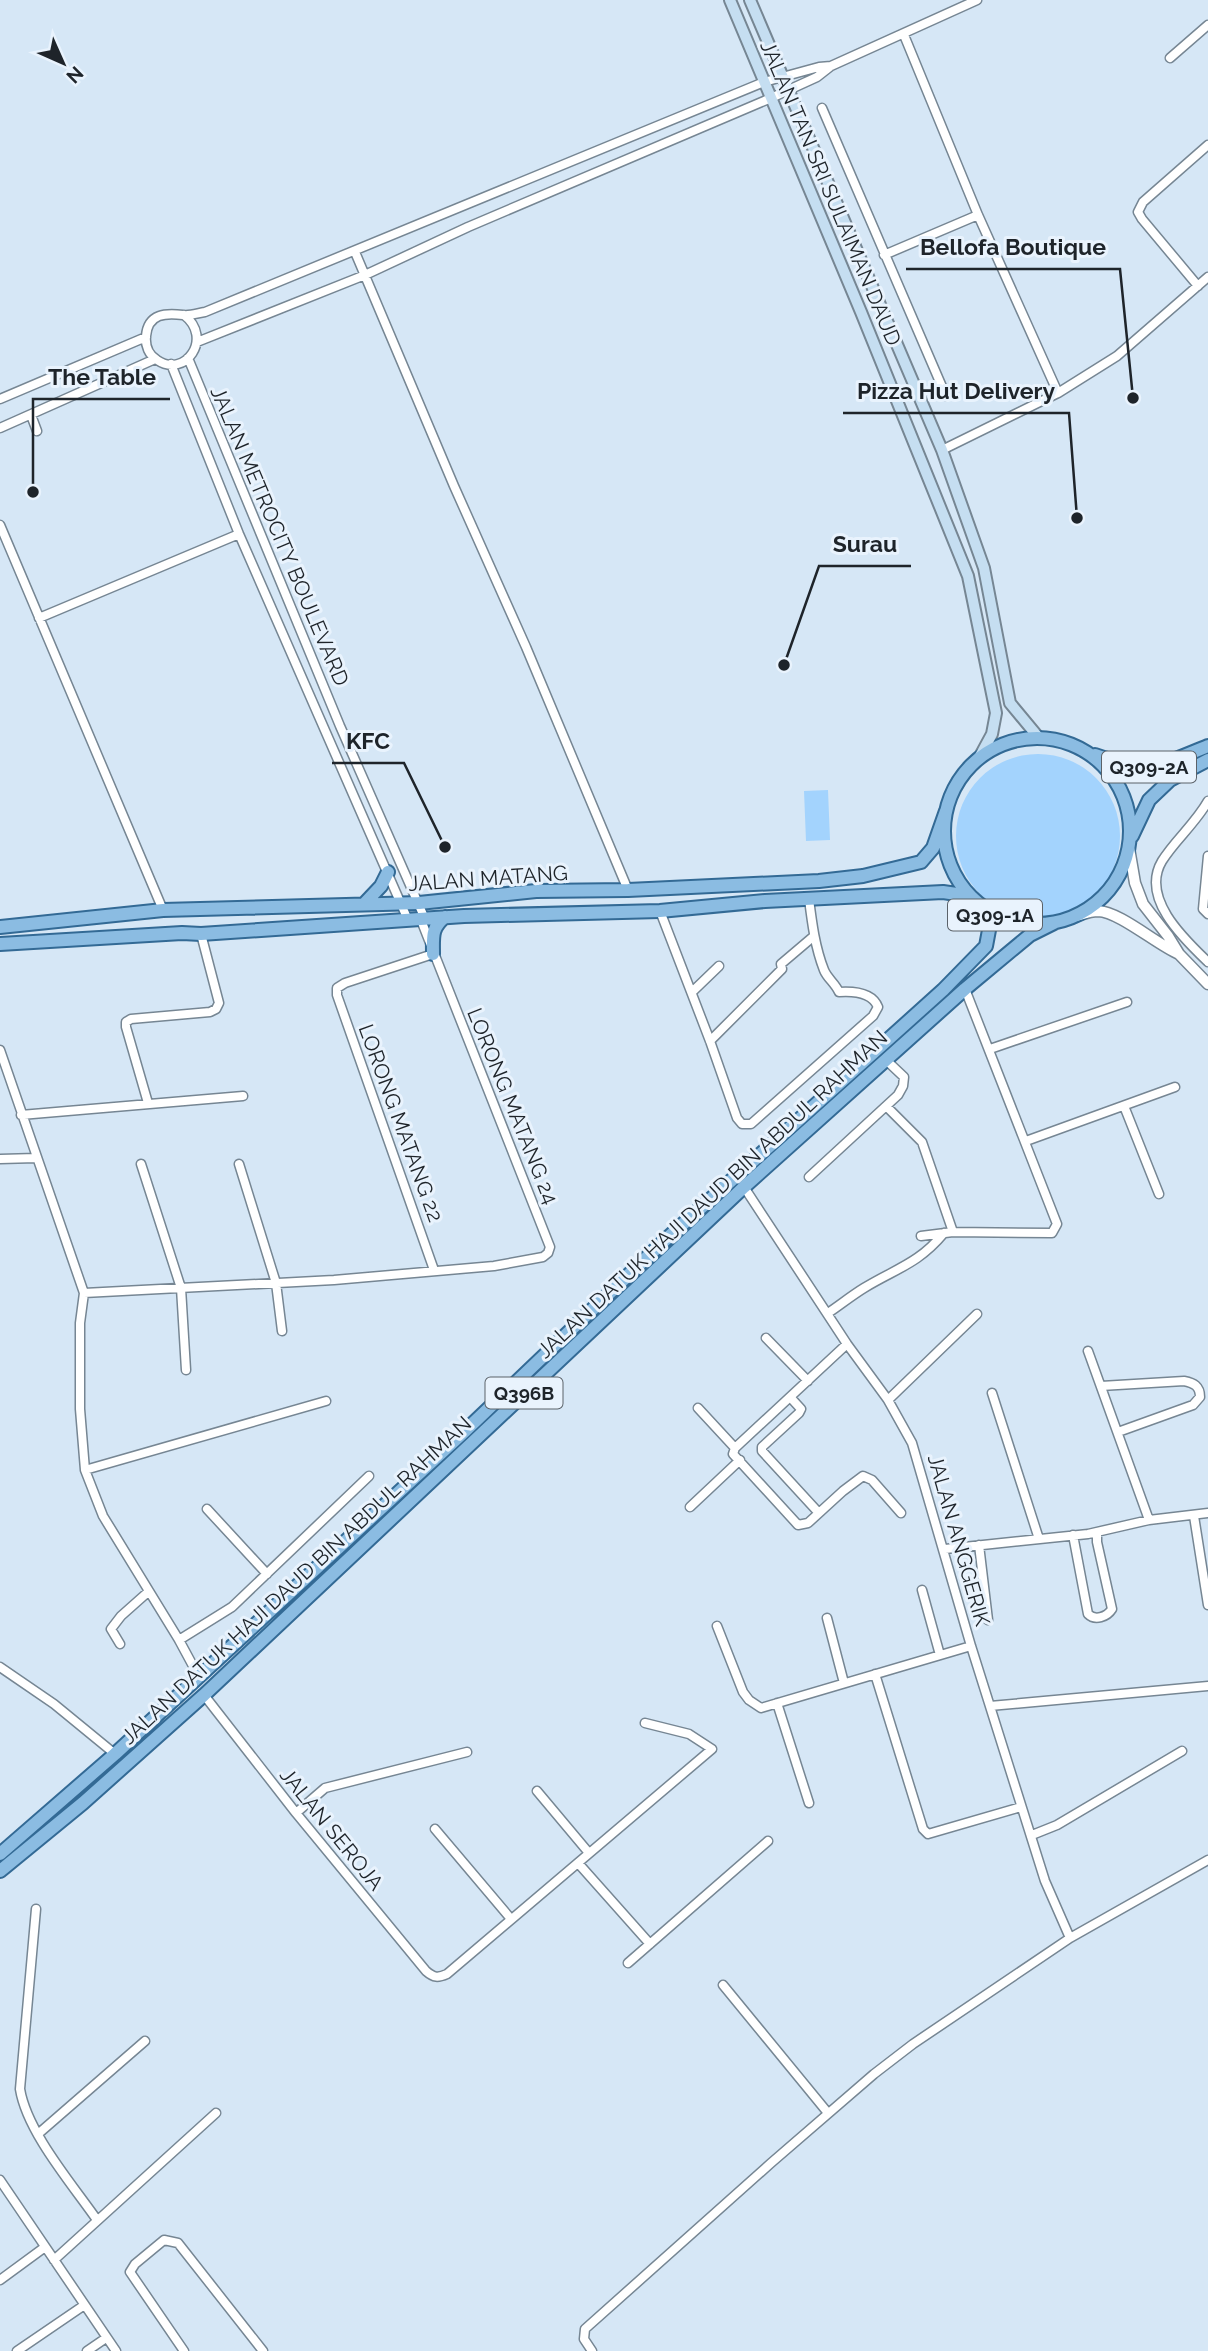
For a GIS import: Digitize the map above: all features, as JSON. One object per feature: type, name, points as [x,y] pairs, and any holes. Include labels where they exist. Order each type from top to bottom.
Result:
[{"type":"main road","name":"JALAN TAN SRI SULAIMAN DAUD","points":[[730,0],[968,576],[996,713],[992,734],[979,758]]},
{"type":"main road","name":"JALAN TAN SRI SULAIMAN DAUD","points":[[750,0],[943,450],[984,568],[1010,703],[1039,738]]},
{"type":"main road","name":"Q309-1A","points":[[1039,738],[1060,740],[1088,752],[1109,771],[1123,794],[1130,821],[1129,844],[1122,869],[1111,888],[1095,904],[1076,916],[1054,923],[1025,924],[988,911],[970,896],[957,880],[944,842],[946,811],[958,782],[979,758],[1008,743],[1039,738]]},
{"type":"main road","name":"Q309-2A","points":[[1088,752],[1125,765],[1146,767],[1157,766],[1208,746]]},
{"type":"main road","points":[[1129,844],[1149,800],[1170,780],[1208,761]]},
{"type":"main road","name":"JALAN MATANG","points":[[0,927],[163,910],[419,903],[536,891],[628,890],[819,881],[863,876],[920,862],[933,848],[946,811]]},
{"type":"main road","points":[[364,904],[381,886],[388,872]]},
{"type":"main road","name":"JALAN MATANG","points":[[0,944],[201,934],[445,917],[660,911],[765,901],[943,892],[970,896]]},
{"type":"main road","name":"JALAN DATUK HAJI DAUD BIN ABDUL RAHMAN","points":[[0,1854],[199,1677],[465,1431],[663,1242],[952,981],[986,946],[988,911]]},
{"type":"main road","points":[[433,954],[432,931],[445,917]]},
{"type":"main road","name":"JALAN DATUK HAJI DAUD BIN ABDUL RAHMAN","points":[[0,1871],[83,1803],[204,1695],[744,1187],[965,989],[1030,935],[1054,923]]},
{"type":"street","points":[[184,316],[205,312],[355,252],[764,82],[831,66],[977,0]]},
{"type":"street","points":[[1170,58],[1208,25]]},
{"type":"street","points":[[904,34],[978,215],[1058,393]]},
{"type":"street","points":[[197,342],[194,326],[184,316],[176,313],[159,316],[148,328],[146,337],[150,353],[155,359],[171,364],[188,358],[197,342],[365,275],[771,98],[817,77],[831,66]]},
{"type":"street","points":[[822,108],[946,396]]},
{"type":"street","points":[[675,118],[682,135]]},
{"type":"street","points":[[1198,286],[1138,212],[1143,202],[1208,145]]},
{"type":"street","points":[[884,255],[978,215]]},
{"type":"street","points":[[355,252],[628,890]]},
{"type":"street","points":[[943,450],[1058,393],[1117,356],[1208,277]]},
{"type":"street","points":[[0,399],[146,337]]},
{"type":"street","name":"JALAN METROCITY BOULEVARD","points":[[188,358],[362,774],[419,903],[418,920]]},
{"type":"street","points":[[0,428],[155,359]]},
{"type":"street","name":"JALAN METROCITY BOULEVARD","points":[[171,364],[239,534],[346,781],[402,903],[418,920]]},
{"type":"street","points":[[31,415],[37,431]]},
{"type":"street","points":[[0,525],[163,910]]},
{"type":"street","points":[[39,618],[239,534]]},
{"type":"street","points":[[346,781],[362,774]]},
{"type":"street","points":[[1208,801],[1200,816],[1162,860],[1156,874],[1159,899],[1165,912],[1208,962]]},
{"type":"street","points":[[1129,844],[1135,883],[1143,904],[1179,954],[1208,984]]},
{"type":"street","points":[[1208,856],[1203,909],[1208,914]]},
{"type":"street","points":[[660,911],[737,1118],[742,1124],[751,1124],[873,1016],[878,1007],[869,995],[839,992],[834,981],[825,974],[814,936],[809,899]]},
{"type":"street","points":[[1076,916],[1098,911],[1114,915],[1161,946],[1179,954]]},
{"type":"street","name":"LORONG MATANG 24","points":[[418,920],[550,1247],[544,1257],[494,1265],[434,1269]]},
{"type":"street","points":[[148,1103],[126,1022],[131,1019],[210,1012],[216,1009],[219,1003],[201,934]]},
{"type":"street","points":[[710,1041],[782,970],[780,964],[814,936]]},
{"type":"street","name":"LORONG MATANG 22","points":[[433,954],[345,983],[337,989],[337,995],[434,1269]]},
{"type":"street","points":[[692,992],[719,966]]},
{"type":"street","points":[[921,1236],[949,1233],[1052,1233],[1058,1224],[965,989]]},
{"type":"street","points":[[990,1049],[1127,1002]]},
{"type":"street","points":[[0,1050],[84,1293],[80,1323],[80,1409],[85,1470],[103,1516],[199,1677]]},
{"type":"street","points":[[810,1177],[898,1095],[905,1080],[886,1060]]},
{"type":"street","points":[[1026,1141],[1175,1087]]},
{"type":"street","points":[[21,1115],[243,1096]]},
{"type":"street","points":[[886,1106],[922,1142],[949,1233]]},
{"type":"street","points":[[1124,1107],[1159,1195]]},
{"type":"street","points":[[0,1159],[36,1158]]},
{"type":"street","points":[[141,1164],[181,1288],[186,1370]]},
{"type":"street","points":[[239,1164],[276,1283],[282,1331]]},
{"type":"street","name":"JALAN ANGGERIK","points":[[744,1187],[847,1344],[888,1400],[912,1443],[1021,1807],[1045,1881],[1070,1938]]},
{"type":"street","points":[[828,1314],[861,1289],[928,1252],[949,1233]]},
{"type":"street","points":[[84,1293],[276,1283],[434,1269]]},
{"type":"street","points":[[888,1400],[977,1314]]},
{"type":"street","points":[[766,1338],[808,1381]]},
{"type":"street","points":[[847,1344],[735,1448],[733,1454],[798,1525],[808,1523],[863,1476],[872,1480],[901,1513]]},
{"type":"street","points":[[1088,1350],[1149,1520]]},
{"type":"street","points":[[1101,1386],[1184,1381],[1194,1384],[1200,1390],[1200,1397],[1193,1405],[1118,1432]]},
{"type":"street","points":[[992,1393],[1039,1539]]},
{"type":"street","points":[[790,1397],[801,1409],[799,1413],[762,1447],[762,1451],[818,1512]]},
{"type":"street","points":[[85,1470],[326,1401]]},
{"type":"street","points":[[698,1408],[735,1448]]},
{"type":"street","points":[[690,1507],[740,1460]]},
{"type":"street","points":[[179,1640],[232,1606],[369,1476]]},
{"type":"street","points":[[207,1509],[267,1574]]},
{"type":"street","points":[[945,1549],[1097,1532],[1149,1520],[1208,1513]]},
{"type":"street","points":[[1194,1516],[1208,1605]]},
{"type":"street","points":[[1073,1535],[1088,1614],[1098,1617],[1106,1615],[1112,1609],[1097,1532]]},
{"type":"street","points":[[979,1545],[988,1620]]},
{"type":"street","points":[[922,1590],[940,1655]]},
{"type":"street","points":[[120,1644],[111,1629],[121,1616],[148,1592]]},
{"type":"street","points":[[827,1618],[844,1684]]},
{"type":"street","points":[[717,1626],[743,1692],[761,1708],[971,1646]]},
{"type":"street","points":[[0,1667],[54,1704],[115,1754]]},
{"type":"street","points":[[875,1674],[923,1829],[928,1834],[1021,1807]]},
{"type":"street","points":[[990,1706],[1208,1686]]},
{"type":"street","name":"JALAN SEROJA","points":[[204,1695],[296,1813],[432,1976],[447,1974],[511,1919]]},
{"type":"street","points":[[777,1703],[809,1802]]},
{"type":"street","points":[[435,1829],[511,1919],[712,1749],[689,1734],[645,1723]]},
{"type":"street","points":[[1032,1835],[1056,1825],[1182,1751]]},
{"type":"street","points":[[296,1813],[325,1788],[467,1752]]},
{"type":"street","points":[[537,1791],[589,1853]]},
{"type":"street","points":[[628,1963],[768,1841]]},
{"type":"street","points":[[592,2351],[584,2339],[585,2329],[828,2113],[913,2044],[1070,1938],[1208,1860]]},
{"type":"street","points":[[578,1863],[650,1944]]},
{"type":"street","points":[[36,1909],[20,2089],[26,2112],[38,2134],[97,2220]]},
{"type":"street","points":[[723,1985],[828,2113]]},
{"type":"street","points":[[38,2134],[145,2041]]},
{"type":"street","points":[[54,2260],[216,2113]]},
{"type":"street","points":[[0,2180],[4,2193],[45,2247],[116,2351]]},
{"type":"street","points":[[184,2351],[130,2272],[135,2264],[164,2240],[178,2243],[263,2351]]},
{"type":"street","points":[[0,2280],[45,2247]]},
{"type":"street","points":[[17,2351],[83,2306]]},
{"type":"street","points":[[87,2351],[106,2338]]},
{"type":"shaded area","points":[[1038,754],[1069,760],[1096,778],[1114,805],[1120,836],[1114,867],[1096,894],[1069,912],[1038,918],[1007,912],[980,894],[962,867],[956,836],[962,805],[980,778],[1007,760]]},
{"type":"shaded area","points":[[828,790],[830,840],[806,841],[804,791]]},
{"type":"place","name":"Bellofa Boutique","points":[[1133,398]]},
{"type":"place","name":"The Table","points":[[33,492]]},
{"type":"place","name":"Pizza Hut Delivery","points":[[1077,518]]},
{"type":"place","name":"Surau","points":[[784,665]]},
{"type":"place","name":"KFC","points":[[445,847]]}]
